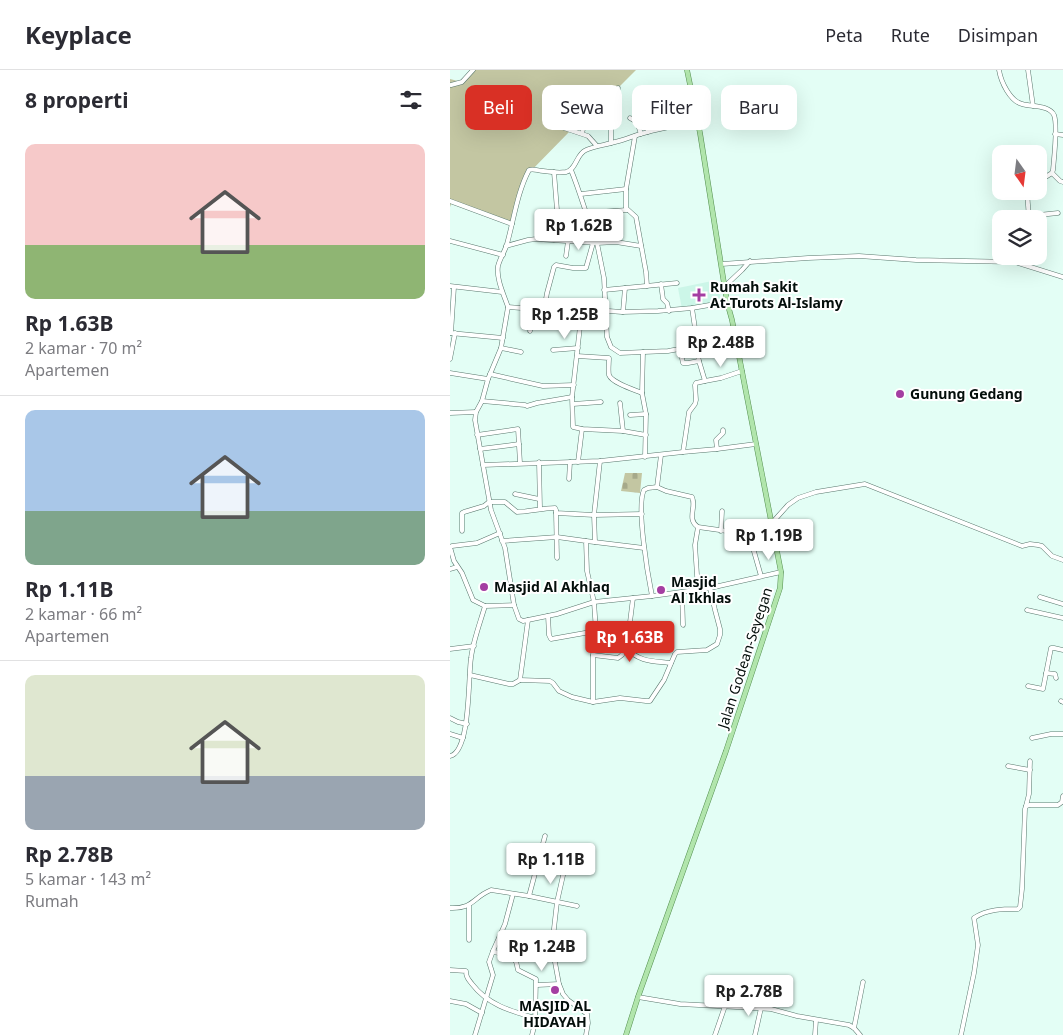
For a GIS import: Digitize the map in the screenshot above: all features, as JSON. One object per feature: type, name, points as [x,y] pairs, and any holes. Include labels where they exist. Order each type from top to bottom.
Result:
[{"type":"main road","name":"Jalan Godean-Seyegan","points":[[687,70],[690,85]]},
{"type":"main road","name":"Jalan Godean-Seyegan","points":[[626,1035],[726,751],[780,588],[781,572],[727,302],[699,130]]},
{"type":"street","points":[[451,85],[462,82],[473,70]]},
{"type":"street","points":[[999,70],[1005,89],[1017,102],[1043,107],[1052,112],[1055,117],[1052,173],[1063,182]]},
{"type":"street","points":[[1028,70],[1033,106]]},
{"type":"street","points":[[630,118],[637,122],[641,134]]},
{"type":"street","points":[[572,130],[588,136],[597,146]]},
{"type":"street","points":[[611,130],[611,143]]},
{"type":"street","points":[[658,130],[583,151],[571,170],[566,172],[531,169],[518,195],[506,246],[498,267],[502,292],[508,307],[503,338],[482,401],[476,412],[475,420],[490,502],[506,548],[514,605],[520,621],[557,614],[594,602],[698,590],[781,572]]},
{"type":"street","points":[[1055,134],[1063,135]]},
{"type":"street","points":[[627,210],[626,189],[635,136]]},
{"type":"street","points":[[571,170],[581,194],[604,278],[607,337],[613,349],[620,353],[668,351],[696,346]]},
{"type":"street","points":[[554,172],[557,210],[554,240]]},
{"type":"street","points":[[1048,175],[1052,173]]},
{"type":"street","points":[[581,194],[626,189]]},
{"type":"street","points":[[450,202],[512,224]]},
{"type":"street","points":[[586,213],[627,210],[636,217],[648,286]]},
{"type":"street","points":[[1047,215],[1058,213]]},
{"type":"street","points":[[506,246],[536,239],[595,243],[616,242],[641,246]]},
{"type":"street","points":[[450,241],[503,255]]},
{"type":"street","points":[[566,256],[568,241]]},
{"type":"street","points":[[544,310],[554,267],[586,268],[595,243]]},
{"type":"street","points":[[722,264],[858,256],[916,260],[992,262]]},
{"type":"street","points":[[725,286],[750,261]]},
{"type":"street","points":[[1025,265],[1063,277]]},
{"type":"street","points":[[604,290],[677,283]]},
{"type":"street","points":[[661,284],[663,299],[667,302],[669,311]]},
{"type":"street","points":[[450,359],[452,286],[502,292]]},
{"type":"street","points":[[623,312],[625,288]]},
{"type":"street","points":[[508,307],[560,311],[582,309],[623,312],[669,311],[727,302]]},
{"type":"street","points":[[692,308],[696,334],[694,336],[705,381]]},
{"type":"street","points":[[530,330],[536,309]]},
{"type":"street","points":[[582,309],[572,397],[573,427],[646,435]]},
{"type":"street","points":[[452,333],[503,338]]},
{"type":"street","points":[[501,348],[521,352]]},
{"type":"street","points":[[553,350],[578,348]]},
{"type":"street","points":[[613,349],[609,358],[609,375],[613,380],[642,393]]},
{"type":"street","points":[[680,349],[683,363],[699,361]]},
{"type":"street","points":[[643,352],[642,393],[646,414],[645,457]]},
{"type":"street","points":[[577,356],[609,358]]},
{"type":"street","points":[[683,452],[689,412],[696,400],[696,383],[742,371]]},
{"type":"street","points":[[450,373],[488,379]]},
{"type":"street","points":[[490,374],[544,386],[574,385]]},
{"type":"street","points":[[482,401],[527,406],[572,397]]},
{"type":"street","points":[[573,404],[601,402]]},
{"type":"street","points":[[620,404],[623,431]]},
{"type":"street","points":[[450,413],[476,412]]},
{"type":"street","points":[[630,414],[646,414]]},
{"type":"street","points":[[477,436],[517,429],[520,444],[520,463]]},
{"type":"street","points":[[578,462],[582,429]]},
{"type":"street","points":[[717,449],[716,440],[723,433],[723,430]]},
{"type":"street","points":[[480,449],[520,444]]},
{"type":"street","points":[[483,465],[600,461],[756,444]]},
{"type":"street","points":[[657,487],[661,455]]},
{"type":"street","points":[[595,542],[594,515],[600,461]]},
{"type":"street","points":[[539,462],[540,508]]},
{"type":"street","points":[[568,479],[570,462]]},
{"type":"street","points":[[771,524],[788,505],[798,498],[816,492],[865,484],[1022,546],[1030,544],[1040,545],[1052,556],[1063,560]]},
{"type":"street","points":[[652,596],[646,568],[642,514],[641,496],[646,489],[657,487],[693,497],[692,522],[698,527],[748,534],[760,576]]},
{"type":"street","points":[[515,494],[540,499]]},
{"type":"street","points":[[462,532],[462,513],[484,506],[490,502],[506,502],[516,512],[554,508],[556,510],[557,558]]},
{"type":"street","points":[[721,531],[722,511]]},
{"type":"street","points":[[556,513],[594,515],[642,514]]},
{"type":"street","points":[[698,527],[695,545],[698,590]]},
{"type":"street","points":[[500,533],[477,543],[450,546],[454,561],[462,573],[473,600],[485,606],[514,605]]},
{"type":"street","points":[[502,541],[557,538],[644,548]]},
{"type":"street","points":[[586,541],[587,571],[594,602],[596,631],[593,702]]},
{"type":"street","points":[[450,570],[458,567]]},
{"type":"street","points":[[470,675],[509,684],[520,680],[550,681],[559,691],[572,697],[593,702],[620,698],[650,701],[664,680],[673,656],[677,652],[707,650],[717,644],[720,629],[710,588]]},
{"type":"street","points":[[682,592],[683,625]]},
{"type":"street","points":[[1040,597],[1063,604]]},
{"type":"street","points":[[594,655],[618,658],[622,654],[628,638],[633,598]]},
{"type":"street","points":[[450,756],[456,753],[463,738],[466,724],[471,657],[485,606]]},
{"type":"street","points":[[1027,610],[1063,618]]},
{"type":"street","points":[[548,616],[549,635],[552,639],[596,631]]},
{"type":"street","points":[[520,680],[528,620]]},
{"type":"street","points":[[450,649],[474,646]]},
{"type":"street","points":[[595,646],[625,648],[641,659],[671,664]]},
{"type":"street","points":[[1028,686],[1042,688],[1051,648],[1063,650]]},
{"type":"street","points":[[1046,673],[1056,674],[1056,678]]},
{"type":"street","points":[[450,718],[466,724]]},
{"type":"street","points":[[450,734],[463,738]]},
{"type":"street","points":[[1032,738],[1051,734],[1063,734]]},
{"type":"street","points":[[961,1035],[978,945],[974,918],[991,911],[1018,908],[1020,906],[1024,812],[1029,794],[1030,761]]},
{"type":"street","points":[[1008,766],[1030,770]]},
{"type":"street","points":[[1026,806],[1058,805],[1062,802],[1063,796]]},
{"type":"street","points":[[528,896],[545,836]]},
{"type":"street","points":[[564,871],[557,902],[552,946],[559,984],[563,994],[587,1014],[586,1035]]},
{"type":"street","points":[[450,908],[469,905],[491,890],[577,906]]},
{"type":"street","points":[[475,1035],[493,975],[488,962],[506,924],[514,894]]},
{"type":"street","points":[[469,905],[469,940]]},
{"type":"street","points":[[493,951],[515,959],[518,970],[536,978],[535,1018],[532,1035]]},
{"type":"street","points":[[450,970],[466,971],[466,978],[478,993],[487,999],[535,1018]]},
{"type":"street","points":[[854,1028],[863,982]]},
{"type":"street","points":[[537,985],[559,984]]},
{"type":"street","points":[[638,997],[680,1004],[771,1009],[792,1016],[848,1025],[854,1028],[860,1035]]},
{"type":"street","points":[[450,1001],[466,1004],[482,1014]]},
{"type":"street","points":[[715,1035],[725,1006]]},
{"type":"street","points":[[755,1035],[761,1008]]},
{"type":"street","points":[[815,1035],[816,1020]]},
{"type":"shaded area","name":"Rumah Sakit At-Turots Al-Islamy","points":[[717,280],[721,301],[682,309],[678,288]]},
{"type":"green space","points":[[473,70],[636,70],[621,85],[542,85],[542,130],[571,130],[526,176],[512,224],[452,202],[450,207],[450,79],[462,82]]},
{"type":"green space","points":[[625,473],[642,473],[640,493],[621,491]]},
{"type":"place","name":"Rumah Sakit At-Turots Al-Islamy","points":[[699,295]]},
{"type":"place","name":"Gunung Gedang","points":[[900,394]]},
{"type":"place","name":"Masjid Al Akhlaq","points":[[484,587]]},
{"type":"place","name":"Masjid Al Ikhlas","points":[[661,590]]},
{"type":"place","name":"MASJID AL HIDAYAH","points":[[555,990]]}]
